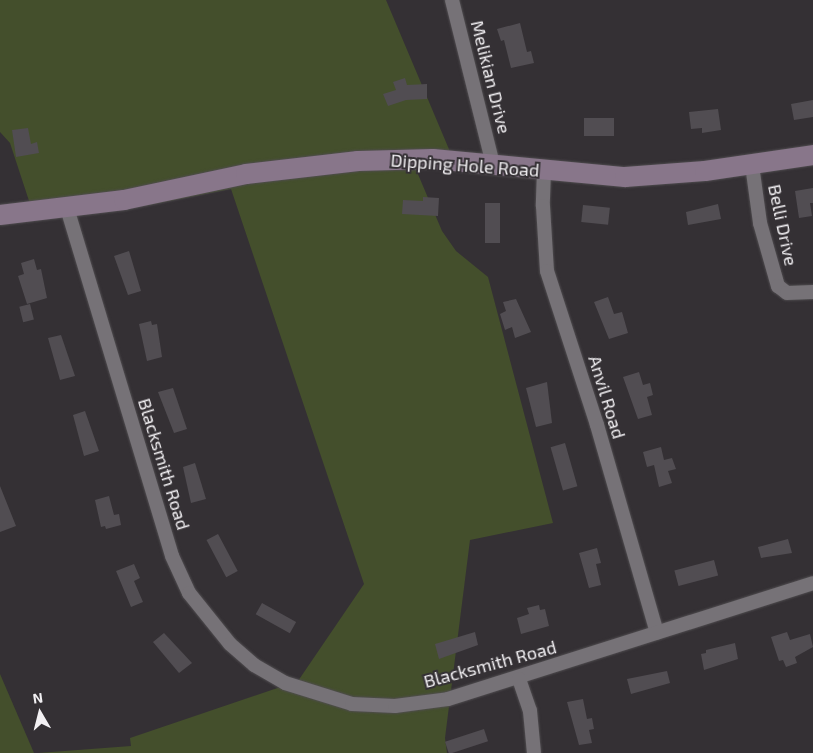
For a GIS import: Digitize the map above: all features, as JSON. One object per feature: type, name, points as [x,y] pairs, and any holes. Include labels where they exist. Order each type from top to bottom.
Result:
[{"type":"main road","name":"Dipping Hole Road","points":[[0,214],[67,208],[317,164],[392,159],[493,164],[625,177],[752,164],[813,155]]},
{"type":"street","name":"Melikian Drive","points":[[452,0],[493,164]]},
{"type":"street","name":"Belli Drive","points":[[752,164],[760,223],[778,286],[787,293],[813,292]]},
{"type":"street","name":"Anvil Road","points":[[544,170],[542,206],[547,271],[597,425],[657,632]]},
{"type":"street","name":"Blacksmith Road","points":[[67,208],[172,556],[188,593],[230,644],[254,665],[285,683],[352,704],[395,706],[448,699],[519,679],[657,632],[813,583]]},
{"type":"street","points":[[519,679],[530,712],[534,753]]},
{"type":"green space","points":[[0,0],[386,0],[451,154],[412,160],[442,231],[456,251],[488,277],[553,523],[470,540],[445,738],[447,753],[38,753],[131,746],[130,738],[298,681],[364,584],[231,189],[144,206],[33,213],[10,143],[0,132]]},
{"type":"green space","points":[[0,674],[34,753],[0,753]]},
{"type":"building","points":[[520,23],[527,52],[531,51],[534,63],[511,68],[504,40],[501,41],[497,29]]},
{"type":"building","points":[[405,78],[407,85],[427,84],[427,99],[406,100],[388,106],[383,94],[396,90],[393,82]]},
{"type":"building","points":[[813,100],[813,117],[794,120],[791,104]]},
{"type":"building","points":[[718,109],[721,130],[702,133],[702,128],[691,129],[689,112]]},
{"type":"building","points":[[584,118],[614,118],[614,136],[584,136]]},
{"type":"building","points":[[28,128],[31,144],[37,142],[39,153],[16,157],[12,130]]},
{"type":"building","points":[[813,188],[813,203],[810,203],[812,216],[799,218],[795,191]]},
{"type":"building","points":[[423,197],[439,198],[438,216],[402,214],[403,200],[423,201]]},
{"type":"building","points":[[485,203],[500,203],[500,243],[485,243]]},
{"type":"building","points":[[718,204],[721,219],[688,225],[686,212]]},
{"type":"building","points":[[583,205],[610,208],[608,225],[581,222]]},
{"type":"building","points":[[129,251],[141,291],[128,295],[114,256]]},
{"type":"building","points":[[34,259],[37,270],[41,269],[47,298],[27,304],[18,276],[24,274],[21,263]]},
{"type":"building","points":[[608,297],[614,314],[622,312],[628,333],[609,339],[594,302]]},
{"type":"building","points":[[516,299],[531,332],[515,338],[512,327],[505,330],[500,314],[506,311],[503,302]]},
{"type":"building","points":[[30,304],[34,320],[23,322],[19,307]]},
{"type":"building","points":[[151,321],[152,325],[157,324],[162,357],[147,361],[139,324]]},
{"type":"building","points":[[61,335],[75,376],[60,380],[48,338]]},
{"type":"building","points":[[639,372],[643,385],[650,383],[653,395],[647,397],[652,415],[638,419],[623,377]]},
{"type":"building","points":[[547,382],[552,423],[536,427],[526,388]]},
{"type":"building","points":[[173,388],[187,429],[174,433],[158,392]]},
{"type":"building","points":[[85,411],[99,451],[84,456],[73,415]]},
{"type":"building","points":[[565,443],[577,486],[563,490],[551,447]]},
{"type":"building","points":[[661,447],[664,460],[672,458],[676,469],[668,471],[672,483],[659,487],[654,465],[647,467],[643,452]]},
{"type":"building","points":[[195,463],[206,499],[191,503],[183,467]]},
{"type":"building","points":[[0,486],[16,526],[0,532]]},
{"type":"building","points":[[109,496],[114,515],[119,514],[121,525],[106,529],[105,526],[101,527],[95,500]]},
{"type":"building","points":[[218,534],[238,571],[226,577],[207,540]]},
{"type":"building","points":[[788,539],[792,553],[761,558],[758,547]]},
{"type":"building","points":[[597,548],[601,563],[596,564],[601,585],[589,588],[579,553]]},
{"type":"building","points":[[714,560],[718,575],[679,586],[674,571]]},
{"type":"building","points":[[134,564],[140,578],[134,581],[143,602],[131,607],[116,571]]},
{"type":"building","points":[[262,603],[296,622],[290,633],[256,614]]},
{"type":"building","points":[[539,605],[540,610],[545,609],[549,626],[521,634],[517,618],[529,614],[527,608]]},
{"type":"building","points":[[475,632],[478,645],[439,659],[435,644]]},
{"type":"building","points":[[787,632],[790,640],[810,634],[813,647],[795,657],[797,663],[786,667],[783,660],[779,661],[771,637]]},
{"type":"building","points":[[164,633],[192,663],[179,673],[153,642]]},
{"type":"building","points":[[735,643],[738,659],[704,670],[701,654],[706,653],[706,650]]},
{"type":"building","points":[[667,671],[670,683],[631,694],[627,679]]},
{"type":"building","points":[[583,699],[587,719],[592,718],[594,729],[589,730],[592,743],[579,745],[567,702]]},
{"type":"building","points":[[484,729],[488,741],[452,753],[449,753],[445,742]]}]
